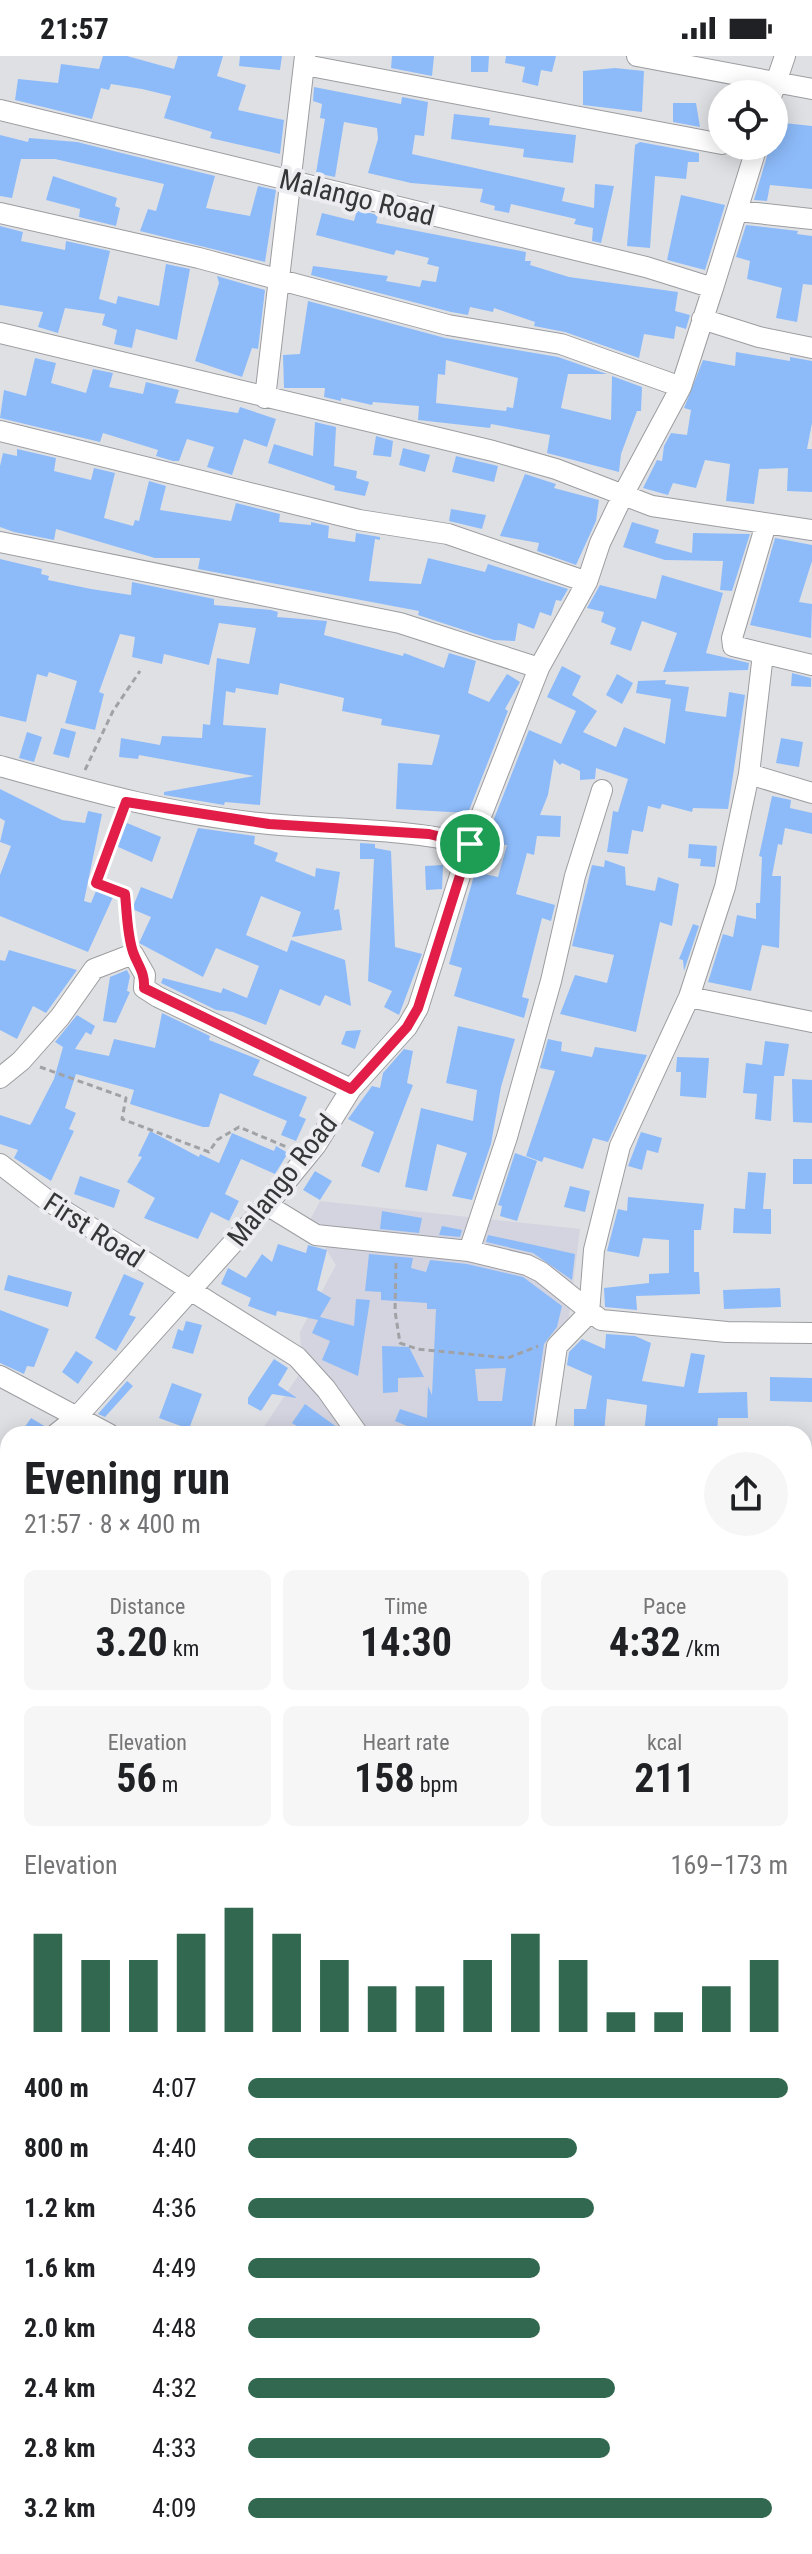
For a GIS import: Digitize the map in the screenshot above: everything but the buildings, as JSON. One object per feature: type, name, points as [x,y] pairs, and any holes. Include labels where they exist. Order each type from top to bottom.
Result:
[{"type":"street","points":[[637,56],[740,80]]},
{"type":"street","points":[[777,80],[785,56]]},
{"type":"street","points":[[265,398],[305,60],[708,141]]},
{"type":"street","points":[[788,88],[812,89]]},
{"type":"street","name":"Malango Road","points":[[0,110],[646,267],[713,288]]},
{"type":"street","name":"Malango Road","points":[[66,1426],[267,1205],[316,1145],[351,1089],[407,1027],[418,1008],[470,844],[539,668],[587,582],[600,543],[624,493],[681,387],[738,211],[748,160]]},
{"type":"street","points":[[738,211],[812,219]]},
{"type":"street","points":[[0,213],[199,258],[448,325],[586,350],[681,387]]},
{"type":"street","points":[[702,319],[759,337],[812,348]]},
{"type":"street","points":[[0,333],[493,451],[624,493],[652,506],[812,530]]},
{"type":"street","points":[[0,431],[359,520],[448,534],[587,582]]},
{"type":"street","points":[[766,524],[732,638],[733,646],[812,665]]},
{"type":"street","points":[[0,542],[400,623],[539,668]]},
{"type":"street","points":[[545,1426],[557,1346],[589,1313],[594,1250],[620,1146],[689,997],[725,887],[749,774],[763,654]]},
{"type":"street","points":[[0,766],[126,802],[269,824],[429,834],[470,844]]},
{"type":"street","points":[[749,774],[812,793]]},
{"type":"street","points":[[469,1251],[515,1109],[551,981],[575,876],[602,790]]},
{"type":"street","points":[[0,1078],[21,1061],[77,997],[94,969],[133,954],[145,975],[144,988],[158,997],[351,1089]]},
{"type":"street","points":[[689,997],[812,1022]]},
{"type":"street","name":"First Road","points":[[0,1164],[47,1200],[297,1357],[326,1389],[352,1426]]},
{"type":"street","points":[[267,1205],[316,1235],[469,1251],[534,1268],[589,1313],[616,1323],[727,1332],[812,1333]]},
{"type":"street","points":[[0,1376],[91,1426]]},
{"type":"path","points":[[74,787],[113,711],[140,671]]},
{"type":"path","points":[[126,802],[96,883],[125,894],[133,954]]},
{"type":"path","points":[[21,1061],[126,1098],[122,1119],[209,1152],[217,1140],[239,1127],[299,1152],[316,1145]]},
{"type":"path","points":[[396,1244],[395,1311],[400,1343],[417,1349],[508,1358],[553,1340],[557,1346]]},
{"type":"shaded area","points":[[320,1201],[580,1229],[555,1426],[264,1426],[302,1370],[300,1332],[336,1265],[309,1222]]},
{"type":"route","points":[[126,802],[269,824],[325,825],[429,834],[470,844],[418,1008],[407,1027],[351,1089],[144,988],[145,975],[133,954],[129,935],[125,894],[96,883],[126,802]]}]
